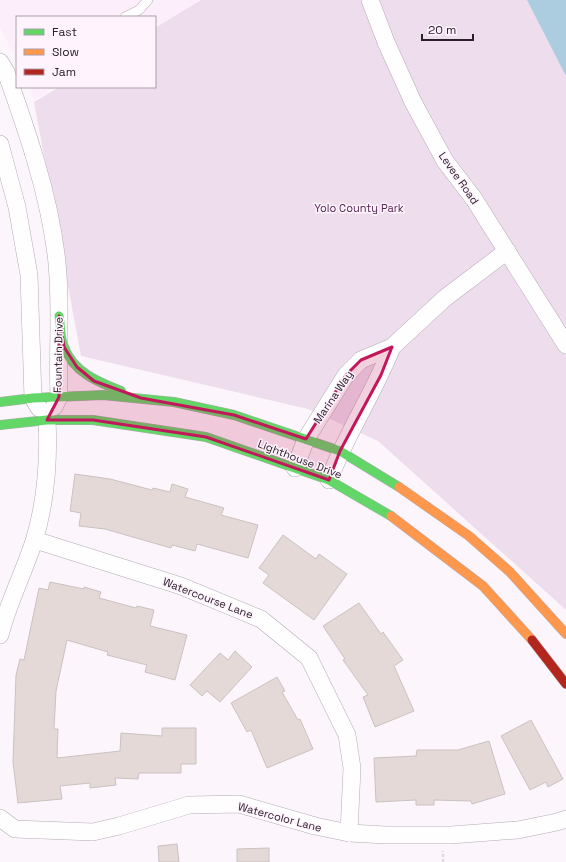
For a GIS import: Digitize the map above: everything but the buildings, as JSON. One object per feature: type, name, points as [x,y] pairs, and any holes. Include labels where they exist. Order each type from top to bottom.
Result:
[{"type":"street","name":"Levee Road","points":[[370,0],[386,42],[413,102],[445,161],[474,199],[566,346]]},
{"type":"street","name":"Fountain Drive","points":[[8,67],[47,200],[56,254],[59,316],[59,397],[47,420]]},
{"type":"street","points":[[0,144],[17,207],[30,275],[33,398],[47,420],[49,455],[44,491],[34,540],[0,635]]},
{"type":"street","name":"Marina Way","points":[[295,468],[306,439],[346,374],[361,360],[392,347],[445,298],[507,251]]},
{"type":"street","points":[[59,316],[64,347],[77,367],[94,381],[141,398]]},
{"type":"street","name":"Marina Way","points":[[329,480],[340,451],[381,374],[392,347]]},
{"type":"street","name":"Lighthouse Drive","points":[[0,402],[33,398],[103,395],[174,402],[234,415],[340,451],[418,499],[469,536],[510,572],[566,634]]},
{"type":"street","name":"Lighthouse Drive","points":[[0,425],[47,420],[93,420],[206,437],[329,480],[399,521],[483,586],[539,648],[566,684]]},
{"type":"street","name":"Watercourse Lane","points":[[34,540],[181,586],[261,619],[309,658],[347,735],[352,768],[349,833]]},
{"type":"street","name":"Watercolor Lane","points":[[0,818],[15,829],[92,832],[119,826],[189,805],[239,804],[315,826],[349,833],[386,835],[452,834],[518,830],[566,819]]},
{"type":"lane","points":[[127,16],[139,10],[148,0]]},
{"type":"highlighted area","points":[[59,316],[64,347],[77,367],[94,381],[141,398],[234,415],[306,439],[346,375],[361,360],[392,347],[381,375],[340,451],[329,480],[206,437],[93,420],[47,420],[59,397]]},
{"type":"shaded area","points":[[0,0],[202,0],[156,27],[156,16],[16,16],[16,60],[0,27]]},
{"type":"shaded area","points":[[30,88],[53,88],[35,99]]},
{"type":"green space","name":"Yolo County Park","points":[[201,0],[566,0],[566,610],[378,441],[308,409],[81,356],[34,102],[57,88],[156,88],[156,27]]},
{"type":"water","points":[[527,0],[566,0],[566,76]]},
{"type":"traffic: fast","points":[[59,316],[64,347],[73,363],[80,370],[95,380],[121,391]]},
{"type":"traffic: fast","points":[[0,402],[33,398],[103,395],[174,402],[234,415],[340,451],[399,487]]},
{"type":"traffic: fast","points":[[0,425],[47,420],[93,420],[206,437],[329,480],[391,516]]},
{"type":"traffic: slow","points":[[399,487],[469,536],[510,572],[566,634]]},
{"type":"traffic: slow","points":[[391,516],[483,586],[532,640]]},
{"type":"traffic: jam","points":[[532,640],[566,684]]}]
